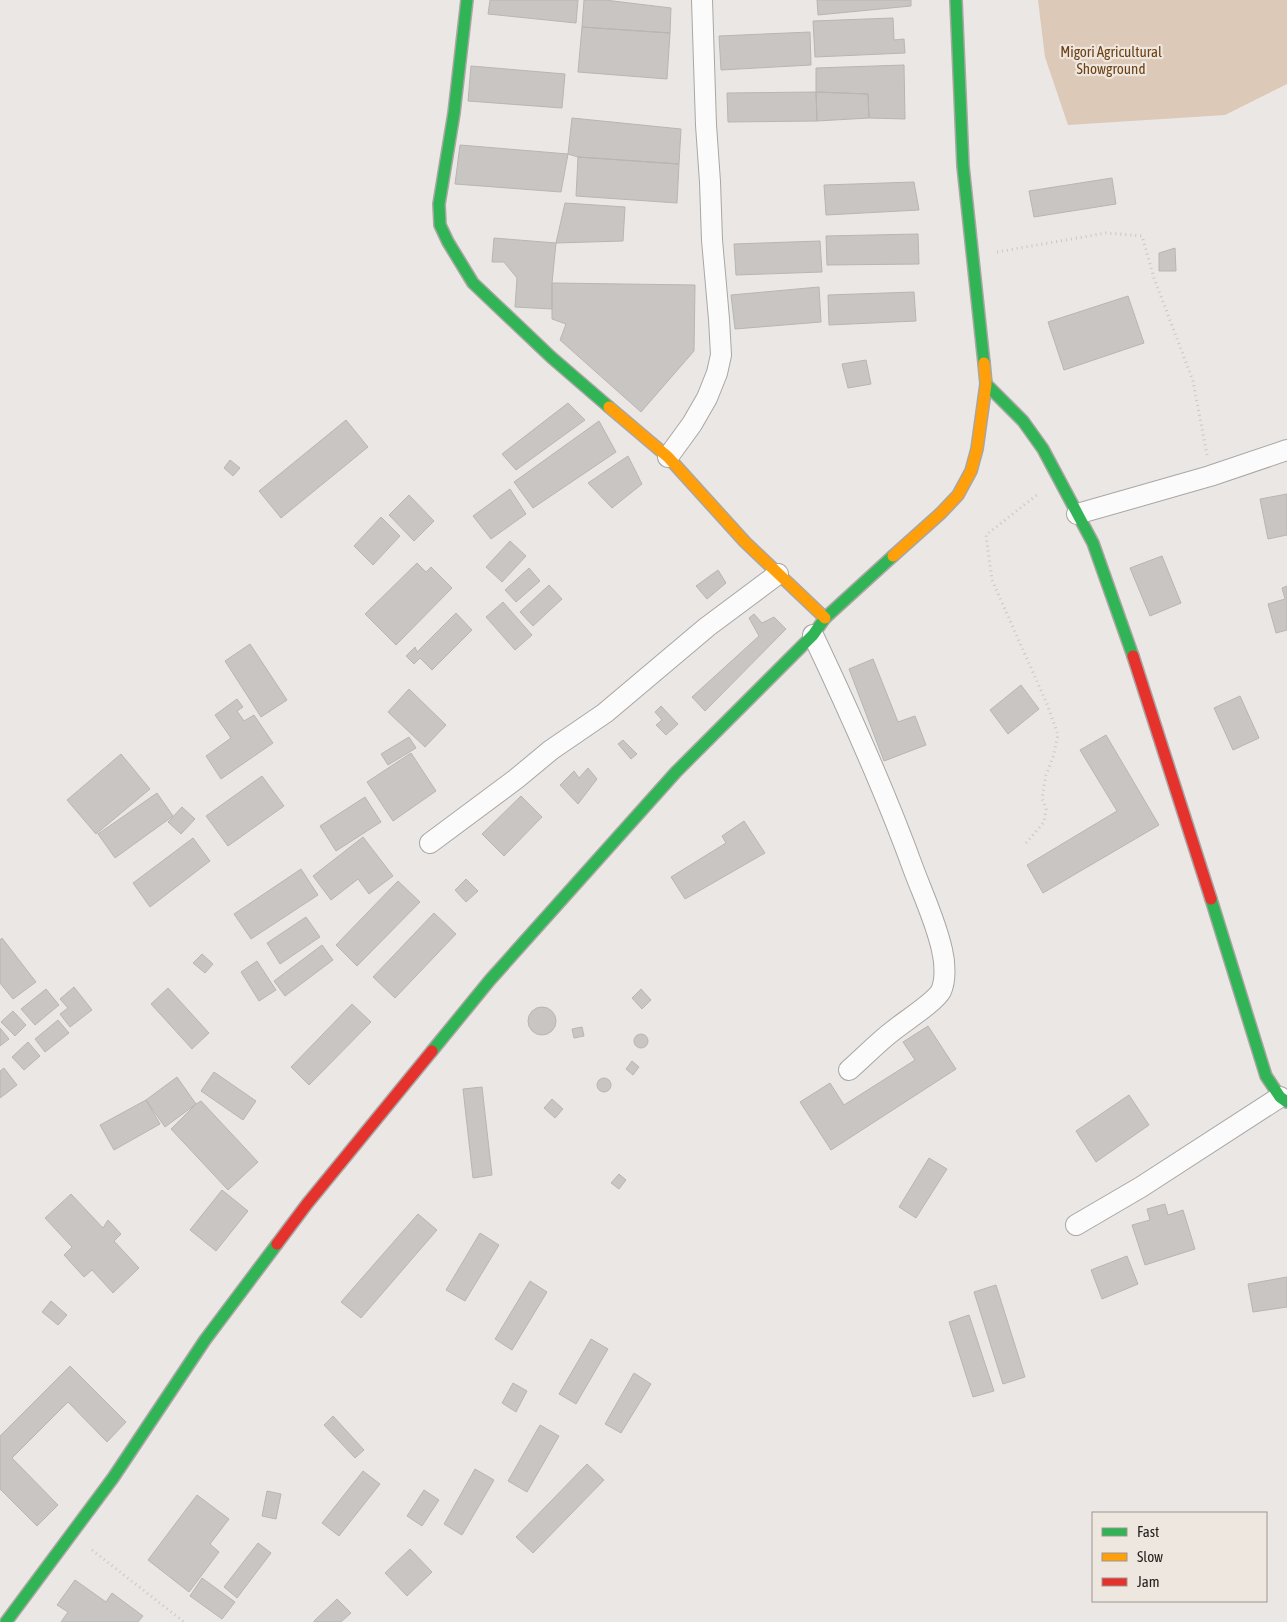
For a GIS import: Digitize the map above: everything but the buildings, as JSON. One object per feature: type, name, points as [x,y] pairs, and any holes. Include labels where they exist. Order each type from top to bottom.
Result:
[{"type":"street","points":[[467,0],[454,114],[439,204],[440,225],[448,242],[473,283],[552,357],[668,457],[718,514],[825,618]]},
{"type":"street","points":[[668,457],[708,398],[717,373],[720,355],[706,125],[702,0]]},
{"type":"street","points":[[6,1622],[112,1478],[205,1340],[307,1204],[490,980],[676,772],[813,634],[825,618],[941,513],[958,495],[970,471],[977,449],[986,384],[963,166],[956,0]]},
{"type":"street","points":[[986,384],[1022,421],[1043,449],[1093,543],[1142,682],[1266,1076],[1283,1100],[1076,1225]]},
{"type":"street","points":[[1077,514],[1210,476],[1287,450]]},
{"type":"street","points":[[430,843],[605,712],[707,627],[778,574]]},
{"type":"street","points":[[813,634],[840,691],[898,827],[934,923],[942,950],[944,965],[940,992],[919,1012],[893,1030],[849,1070]]},
{"type":"path","points":[[971,256],[1106,233],[1142,236],[1154,278],[1194,381],[1210,476]]},
{"type":"path","points":[[1026,843],[1044,822],[1046,810],[1042,798],[1046,775],[1053,757],[1058,735],[1047,704],[992,580],[986,535],[1058,478]]},
{"type":"path","points":[[72,1534],[184,1622]]},
{"type":"green space","name":"Migori Agricultural Showground","points":[[1038,0],[1287,0],[1287,84],[1225,115],[1068,125],[1045,57]]},
{"type":"traffic: fast","points":[[467,0],[454,113],[439,204],[440,225],[473,283],[551,357],[609,407]]},
{"type":"traffic: fast","points":[[956,0],[963,166],[984,363]]},
{"type":"traffic: fast","points":[[986,384],[1023,421],[1043,449],[1093,543],[1133,656]]},
{"type":"traffic: fast","points":[[432,1051],[490,980],[676,772],[813,635],[825,618],[893,556]]},
{"type":"traffic: fast","points":[[1211,899],[1266,1076],[1280,1097],[1287,1102]]},
{"type":"traffic: fast","points":[[6,1622],[113,1478],[205,1340],[277,1244]]},
{"type":"traffic: slow","points":[[893,556],[958,495],[971,471],[977,449],[986,384],[984,363]]},
{"type":"traffic: slow","points":[[609,407],[668,457],[745,542],[825,618]]},
{"type":"traffic: jam","points":[[1133,656],[1211,899]]},
{"type":"traffic: jam","points":[[277,1244],[307,1204],[432,1051]]}]
